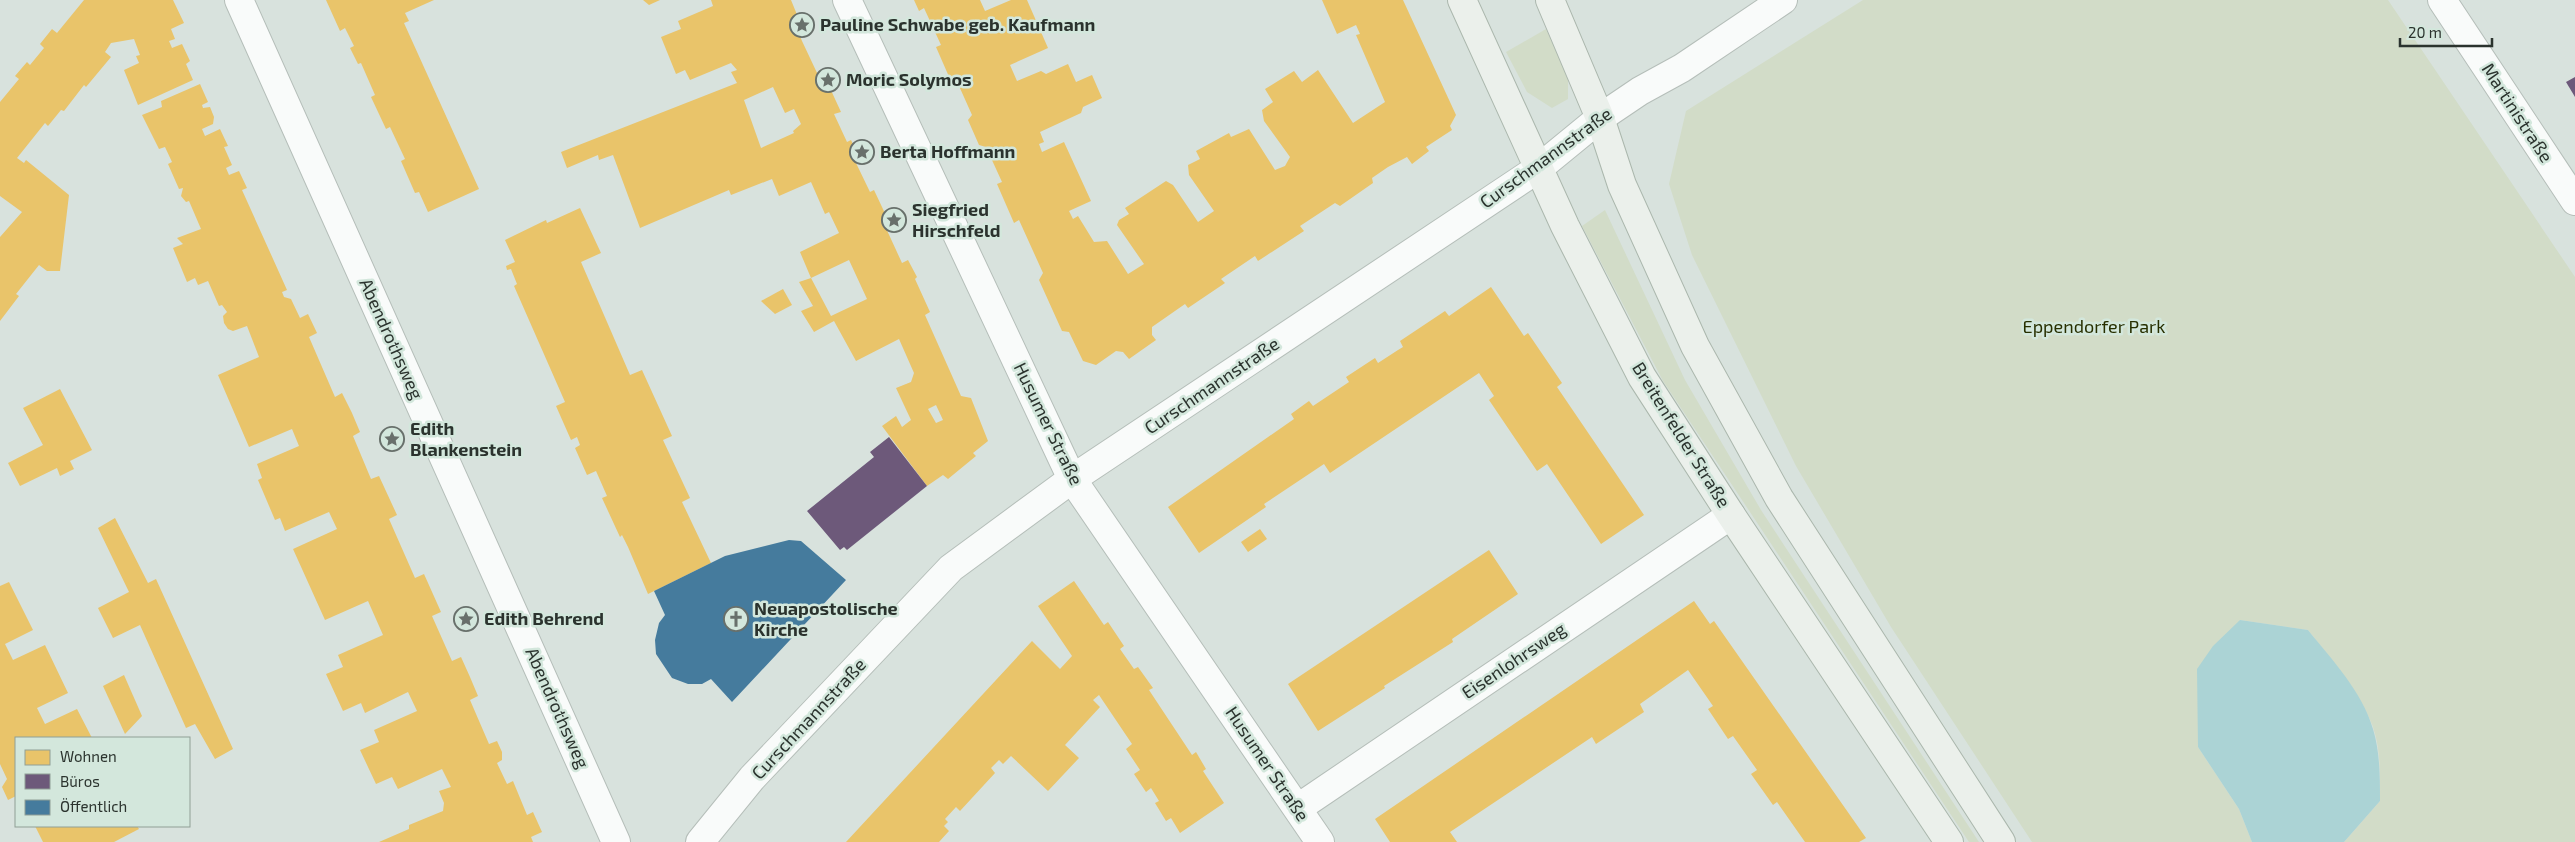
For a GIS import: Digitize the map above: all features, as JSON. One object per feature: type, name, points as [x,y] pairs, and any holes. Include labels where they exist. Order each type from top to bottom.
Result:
[{"type":"main road","name":"Breitenfelder Straße","points":[[1462,0],[1565,226],[1642,377],[1731,515],[1949,842]]},
{"type":"main road","points":[[1550,0],[1600,118],[1622,185],[1695,346],[1774,490],[2001,842]]},
{"type":"street","name":"Abendrothsweg","points":[[239,0],[616,842]]},
{"type":"street","name":"Husumer Straße","points":[[847,0],[1072,479],[1320,842]]},
{"type":"street","name":"Curschmannstraße","points":[[700,842],[752,778],[951,568],[1072,479],[1538,168],[1600,118],[1640,91],[1682,68],[1783,0]]},
{"type":"street","name":"Martinistraße","points":[[2442,0],[2575,201]]},
{"type":"street","name":"Eisenlohrsweg","points":[[1298,808],[1731,515]]},
{"type":"green space","name":"Eppendorfer Park","points":[[1863,0],[2388,0],[2575,277],[2575,842],[2344,842],[2380,801],[2380,764],[2376,736],[2367,713],[2353,688],[2308,630],[2240,620],[2198,747],[2239,809],[2252,842],[2032,842],[1891,627],[1796,466],[1692,255],[1669,184],[1686,111]]},
{"type":"green space","points":[[1546,29],[1568,77],[1568,99],[1552,108],[1527,92],[1506,52]]},
{"type":"green space","points":[[1605,210],[1685,380],[1761,510],[1979,842],[1969,842],[1663,381],[1582,226]]},
{"type":"water","points":[[2240,620],[2308,630],[2345,676],[2362,702],[2373,729],[2377,747],[2380,801],[2344,842],[2252,842],[2239,809],[2198,747],[2197,669],[2213,646]]},
{"type":"building: Wohnen","points":[[84,0],[173,0],[184,23],[171,29],[175,39],[169,41],[172,48],[182,44],[190,61],[186,64],[193,80],[138,105],[124,70],[139,63],[136,56],[140,55],[134,39],[111,43],[105,52],[111,57],[86,87],[84,85],[64,111],[61,110],[48,126],[45,123],[17,158],[24,163],[26,160],[69,195],[60,271],[47,271],[39,265],[16,294],[19,296],[0,321],[0,237],[22,212],[0,196],[0,102],[19,79],[15,76],[27,62],[30,65],[44,48],[40,44],[52,29],[57,33]]},
{"type":"building: Wohnen","points":[[326,0],[434,0],[405,13],[409,21],[404,23],[479,189],[428,212],[419,192],[415,193],[401,161],[405,159],[390,127],[386,129],[371,97],[375,95],[361,63],[358,64],[350,48],[354,46],[345,28],[340,31]]},
{"type":"building: Wohnen","points":[[643,0],[660,0],[649,5]]},
{"type":"building: Wohnen","points":[[711,0],[791,0],[800,22],[795,24],[802,41],[818,75],[823,73],[841,112],[834,114],[847,142],[851,140],[861,161],[856,163],[870,192],[874,190],[890,224],[885,226],[902,263],[908,260],[917,277],[915,279],[930,312],[925,315],[961,396],[971,398],[988,441],[973,453],[976,456],[948,479],[943,475],[927,486],[882,426],[896,416],[902,427],[911,420],[896,388],[911,382],[914,373],[899,339],[856,361],[834,321],[814,332],[801,311],[813,306],[799,282],[811,278],[800,252],[839,233],[829,212],[825,214],[811,182],[779,196],[772,179],[731,195],[729,190],[640,228],[613,155],[599,160],[598,155],[567,168],[561,152],[737,83],[731,72],[737,70],[731,63],[690,80],[685,70],[676,74],[661,37],[681,29],[678,21],[713,6]],"holes":[[[773,87],[785,113],[794,109],[801,124],[793,131],[794,133],[761,148],[744,100]],[[849,260],[867,299],[831,316],[811,278]],[[936,405],[943,420],[936,423],[928,409]]]},
{"type":"building: Wohnen","points":[[914,0],[980,0],[985,11],[1011,0],[1027,0],[1048,48],[1010,65],[1017,81],[1041,71],[1046,74],[1068,64],[1076,82],[1092,75],[1102,98],[1083,107],[1081,113],[1040,132],[1044,142],[1039,144],[1042,152],[1064,142],[1091,201],[1069,211],[1073,219],[1078,216],[1094,242],[1107,241],[1128,274],[1144,264],[1117,225],[1119,220],[1129,214],[1125,208],[1166,181],[1173,185],[1198,222],[1214,211],[1189,175],[1188,165],[1200,159],[1196,151],[1229,133],[1231,137],[1249,129],[1275,170],[1285,166],[1290,157],[1264,121],[1262,110],[1273,102],[1265,89],[1294,71],[1302,82],[1318,70],[1353,123],[1385,102],[1356,35],[1360,34],[1356,25],[1337,34],[1322,0],[1403,0],[1456,115],[1450,126],[1452,130],[1426,147],[1429,151],[1412,164],[1407,157],[1388,167],[1372,178],[1373,183],[1340,206],[1335,203],[1300,226],[1304,231],[1258,261],[1255,256],[1221,279],[1225,283],[1188,308],[1185,304],[1152,327],[1152,335],[1156,340],[1129,359],[1123,352],[1116,351],[1096,365],[1083,361],[1069,332],[1062,331],[1039,280],[1043,273],[1019,220],[1014,223],[997,184],[1002,182],[986,147],[979,145],[968,120],[972,115],[955,77],[950,79],[936,47],[941,45],[924,8],[919,11]]},
{"type":"building: Wohnen","points":[[200,84],[208,102],[202,105],[203,108],[210,107],[214,117],[213,124],[202,129],[205,136],[220,129],[228,146],[224,147],[232,165],[226,168],[229,175],[239,171],[247,188],[242,190],[287,290],[282,292],[284,297],[291,299],[300,318],[308,314],[317,333],[309,337],[335,397],[342,393],[352,413],[360,432],[353,436],[371,479],[379,476],[397,515],[389,519],[415,578],[424,574],[441,612],[432,616],[452,661],[461,657],[470,677],[478,696],[470,700],[489,744],[497,741],[502,752],[502,760],[497,763],[507,784],[513,781],[527,815],[533,812],[542,832],[531,837],[533,842],[379,842],[409,829],[409,825],[443,811],[444,803],[439,791],[451,787],[442,769],[398,789],[392,777],[376,784],[360,750],[379,742],[374,730],[417,711],[408,692],[365,713],[361,703],[343,711],[326,674],[343,667],[338,655],[383,635],[368,601],[325,620],[293,549],[337,529],[329,512],[285,531],[280,518],[275,520],[258,480],[262,478],[257,464],[299,446],[292,429],[249,447],[218,375],[259,357],[247,326],[233,331],[228,329],[224,323],[223,316],[227,312],[222,305],[219,306],[208,281],[198,285],[195,278],[187,282],[173,248],[183,244],[177,238],[201,229],[189,201],[186,202],[181,196],[183,188],[179,189],[168,164],[172,162],[165,147],[159,149],[142,115],[162,107],[161,101]]},
{"type":"building: Wohnen","points":[[580,208],[601,253],[581,262],[630,375],[642,370],[672,436],[663,440],[690,498],[682,502],[711,563],[648,594],[628,547],[622,535],[620,537],[602,498],[607,496],[596,471],[587,475],[575,448],[580,445],[577,437],[571,440],[556,406],[565,402],[514,286],[517,284],[511,269],[507,270],[506,266],[515,262],[505,240],[546,220],[547,223]]},
{"type":"building: Wohnen","points":[[1491,287],[1524,336],[1528,333],[1562,383],[1557,387],[1644,515],[1601,544],[1547,464],[1537,471],[1489,400],[1494,396],[1479,373],[1330,473],[1324,464],[1264,504],[1266,507],[1199,553],[1168,507],[1294,419],[1291,414],[1309,401],[1313,406],[1349,382],[1346,377],[1375,358],[1378,363],[1403,347],[1400,341],[1445,311],[1449,316]]},
{"type":"building: Wohnen","points":[[783,289],[792,305],[775,314],[761,301]]},
{"type":"building: Wohnen","points":[[60,389],[92,450],[70,461],[74,469],[60,476],[57,468],[20,486],[8,463],[43,445],[23,408]]},
{"type":"building: Wohnen","points":[[115,518],[148,583],[156,579],[233,749],[215,759],[195,724],[186,728],[140,625],[113,638],[98,608],[129,592],[98,528]]},
{"type":"building: Wohnen","points":[[1260,529],[1267,539],[1248,552],[1241,542]]},
{"type":"building: Wohnen","points":[[1489,550],[1518,594],[1452,639],[1453,642],[1318,731],[1288,684]]},
{"type":"building: Wohnen","points":[[1074,581],[1104,625],[1108,622],[1124,646],[1120,649],[1134,669],[1138,667],[1153,688],[1149,690],[1192,755],[1196,752],[1206,769],[1203,771],[1224,803],[1180,833],[1171,818],[1166,821],[1155,803],[1159,801],[1151,788],[1146,792],[1134,774],[1140,770],[1126,749],[1132,744],[1099,695],[1093,700],[1100,707],[1065,745],[1079,758],[1048,791],[1011,756],[1003,764],[999,760],[991,768],[995,773],[960,811],[956,807],[945,819],[948,822],[944,826],[949,831],[939,842],[846,842],[1032,641],[1060,669],[1072,656],[1038,606]]},
{"type":"building: Wohnen","points":[[9,582],[33,630],[5,644],[13,660],[45,645],[68,693],[37,708],[45,724],[77,709],[91,737],[15,737],[15,796],[8,800],[2,787],[7,779],[0,764],[0,586]]},
{"type":"building: Wohnen","points":[[1694,601],[1710,624],[1714,621],[1866,838],[1859,842],[1805,842],[1777,802],[1773,805],[1751,774],[1757,770],[1733,736],[1728,739],[1708,709],[1713,706],[1688,670],[1640,704],[1644,712],[1596,744],[1592,737],[1450,832],[1457,842],[1390,842],[1375,819]]},
{"type":"building: Wohnen","points":[[124,675],[142,716],[125,734],[103,686]]},
{"type":"building: Wohnen","points":[[36,827],[138,827],[139,829],[114,842],[43,842]]},
{"type":"building: Büros","points":[[2575,77],[2575,97],[2566,82]]},
{"type":"building: Büros","points":[[889,437],[927,486],[847,550],[844,547],[840,550],[807,511],[874,457],[870,452]]},
{"type":"building: Öffentlich","name":"Neuapostolische Kirche","points":[[789,540],[801,541],[846,580],[732,702],[711,679],[702,684],[688,684],[672,678],[656,654],[655,640],[659,623],[665,615],[654,591],[725,556]]},
{"type":"place","name":"Pauline Schwabe geb. Kaufmann","points":[[802,25]]},
{"type":"place","name":"Moric Solymos","points":[[828,80]]},
{"type":"place","name":"Berta Hoffmann","points":[[862,152]]},
{"type":"place","name":"Siegfried Hirschfeld","points":[[894,220]]},
{"type":"place","name":"Edith Blankenstein","points":[[392,439]]},
{"type":"place","name":"Edith Behrend","points":[[466,619]]},
{"type":"place","name":"Neuapostolische Kirche","points":[[736,619]]}]
